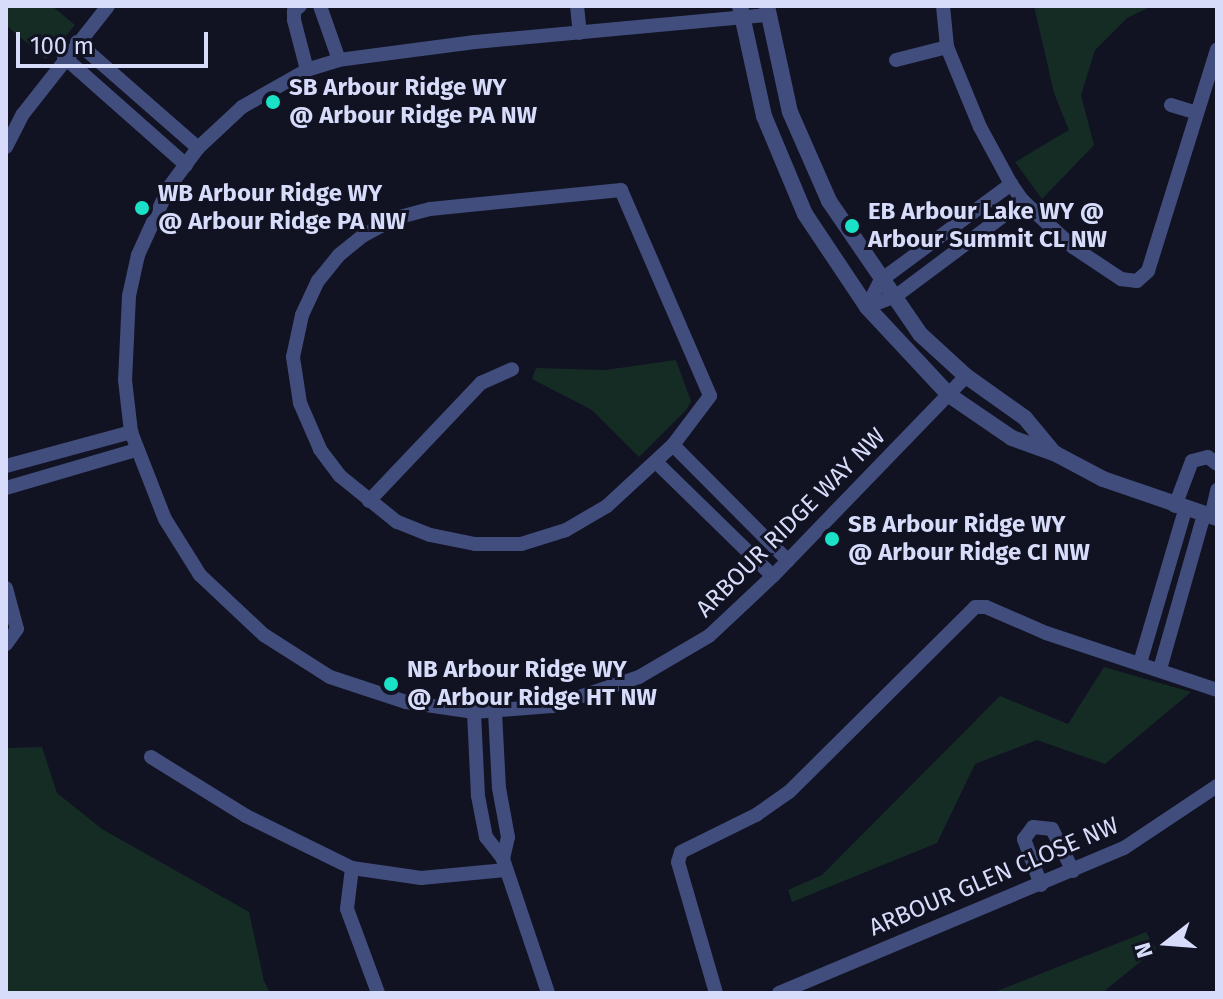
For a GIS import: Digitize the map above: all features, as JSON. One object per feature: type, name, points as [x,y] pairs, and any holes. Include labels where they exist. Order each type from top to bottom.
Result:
[{"type":"street","points":[[6,147],[23,114],[64,57],[108,6]]},
{"type":"street","points":[[300,6],[294,11],[294,20],[307,70]]},
{"type":"street","points":[[320,6],[339,60]]},
{"type":"street","points":[[577,6],[580,33]]},
{"type":"street","points":[[943,6],[947,47],[980,127],[1011,184],[1023,201],[1073,247],[1121,279],[1137,281],[1148,271],[1217,49]]},
{"type":"street","points":[[767,10],[790,112],[829,201],[920,334],[966,376],[1025,418],[1056,454]]},
{"type":"street","name":"ARBOUR RIDGE WAY NW","points":[[767,10],[339,60],[307,70],[242,107],[198,148],[169,187],[138,255],[129,296],[125,380],[131,432],[165,519],[200,575],[264,635],[330,677],[406,702],[474,712],[552,706],[639,677],[709,636],[788,561],[966,376]]},
{"type":"street","points":[[740,12],[764,116],[805,214],[867,307],[949,395],[1012,438],[1056,454],[1103,479],[1211,517]]},
{"type":"street","points":[[77,42],[198,148]]},
{"type":"street","points":[[896,60],[947,47]]},
{"type":"street","points":[[64,57],[186,165]]},
{"type":"street","points":[[1171,105],[1197,113]]},
{"type":"street","points":[[867,307],[881,280],[1011,184]]},
{"type":"street","points":[[621,190],[710,396],[673,445],[607,506],[566,530],[521,544],[475,544],[430,535],[397,522],[369,501],[340,476],[320,449],[300,403],[293,357],[302,315],[318,281],[339,255],[364,235],[396,218],[430,209],[621,190]]},
{"type":"street","points":[[867,307],[896,296],[1023,201]]},
{"type":"street","points":[[369,501],[481,383],[512,369]]},
{"type":"street","points":[[6,466],[131,432]]},
{"type":"street","points":[[673,445],[788,561]]},
{"type":"street","points":[[6,488],[136,450]]},
{"type":"street","points":[[1140,663],[1192,461],[1208,457],[1217,464]]},
{"type":"street","points":[[656,462],[773,576]]},
{"type":"street","points":[[1160,669],[1211,517],[1217,490]]},
{"type":"street","points":[[6,588],[17,629],[6,644]]},
{"type":"street","points":[[716,993],[679,856],[686,848],[756,815],[789,792],[975,607],[986,607],[1046,633],[1217,690]]},
{"type":"street","points":[[474,712],[478,796],[486,837],[504,864],[548,993]]},
{"type":"street","points":[[495,712],[499,788],[508,837],[504,864]]},
{"type":"street","points":[[151,757],[246,816],[352,868],[421,878],[504,864]]},
{"type":"street","name":"ARBOUR GLEN CLOSE NW","points":[[779,993],[1124,848],[1217,786]]},
{"type":"street","points":[[1041,885],[1024,839],[1033,827],[1052,829],[1073,871]]},
{"type":"street","points":[[352,868],[347,909],[378,993]]},
{"type":"green space","points":[[6,6],[52,6],[75,25],[46,59],[6,25]]},
{"type":"green space","points":[[1034,6],[1152,6],[1127,18],[1095,50],[1081,95],[1094,145],[1042,199],[1015,162],[1069,130],[1054,93]]},
{"type":"green space","points":[[676,360],[691,401],[687,409],[639,457],[592,410],[532,379],[536,368],[605,370]]},
{"type":"green space","points":[[1104,667],[1191,692],[1105,764],[1037,740],[975,764],[937,843],[792,902],[788,890],[822,875],[1000,696],[1068,724]]},
{"type":"green space","points":[[42,747],[57,793],[102,829],[249,912],[264,981],[270,993],[6,993],[6,748]]},
{"type":"green space","points":[[1146,932],[1156,949],[1102,993],[992,993]]},
{"type":"place","name":"SB Arbour Ridge WY @ Arbour Ridge PA NW","points":[[273,102]]},
{"type":"place","name":"WB Arbour Ridge WY @ Arbour Ridge PA NW","points":[[142,208]]},
{"type":"place","name":"EB Arbour Lake WY @ Arbour Summit CL NW","points":[[852,226]]},
{"type":"place","name":"SB Arbour Ridge WY @ Arbour Ridge CI NW","points":[[832,539]]},
{"type":"place","name":"NB Arbour Ridge WY @ Arbour Ridge HT NW","points":[[391,684]]}]
